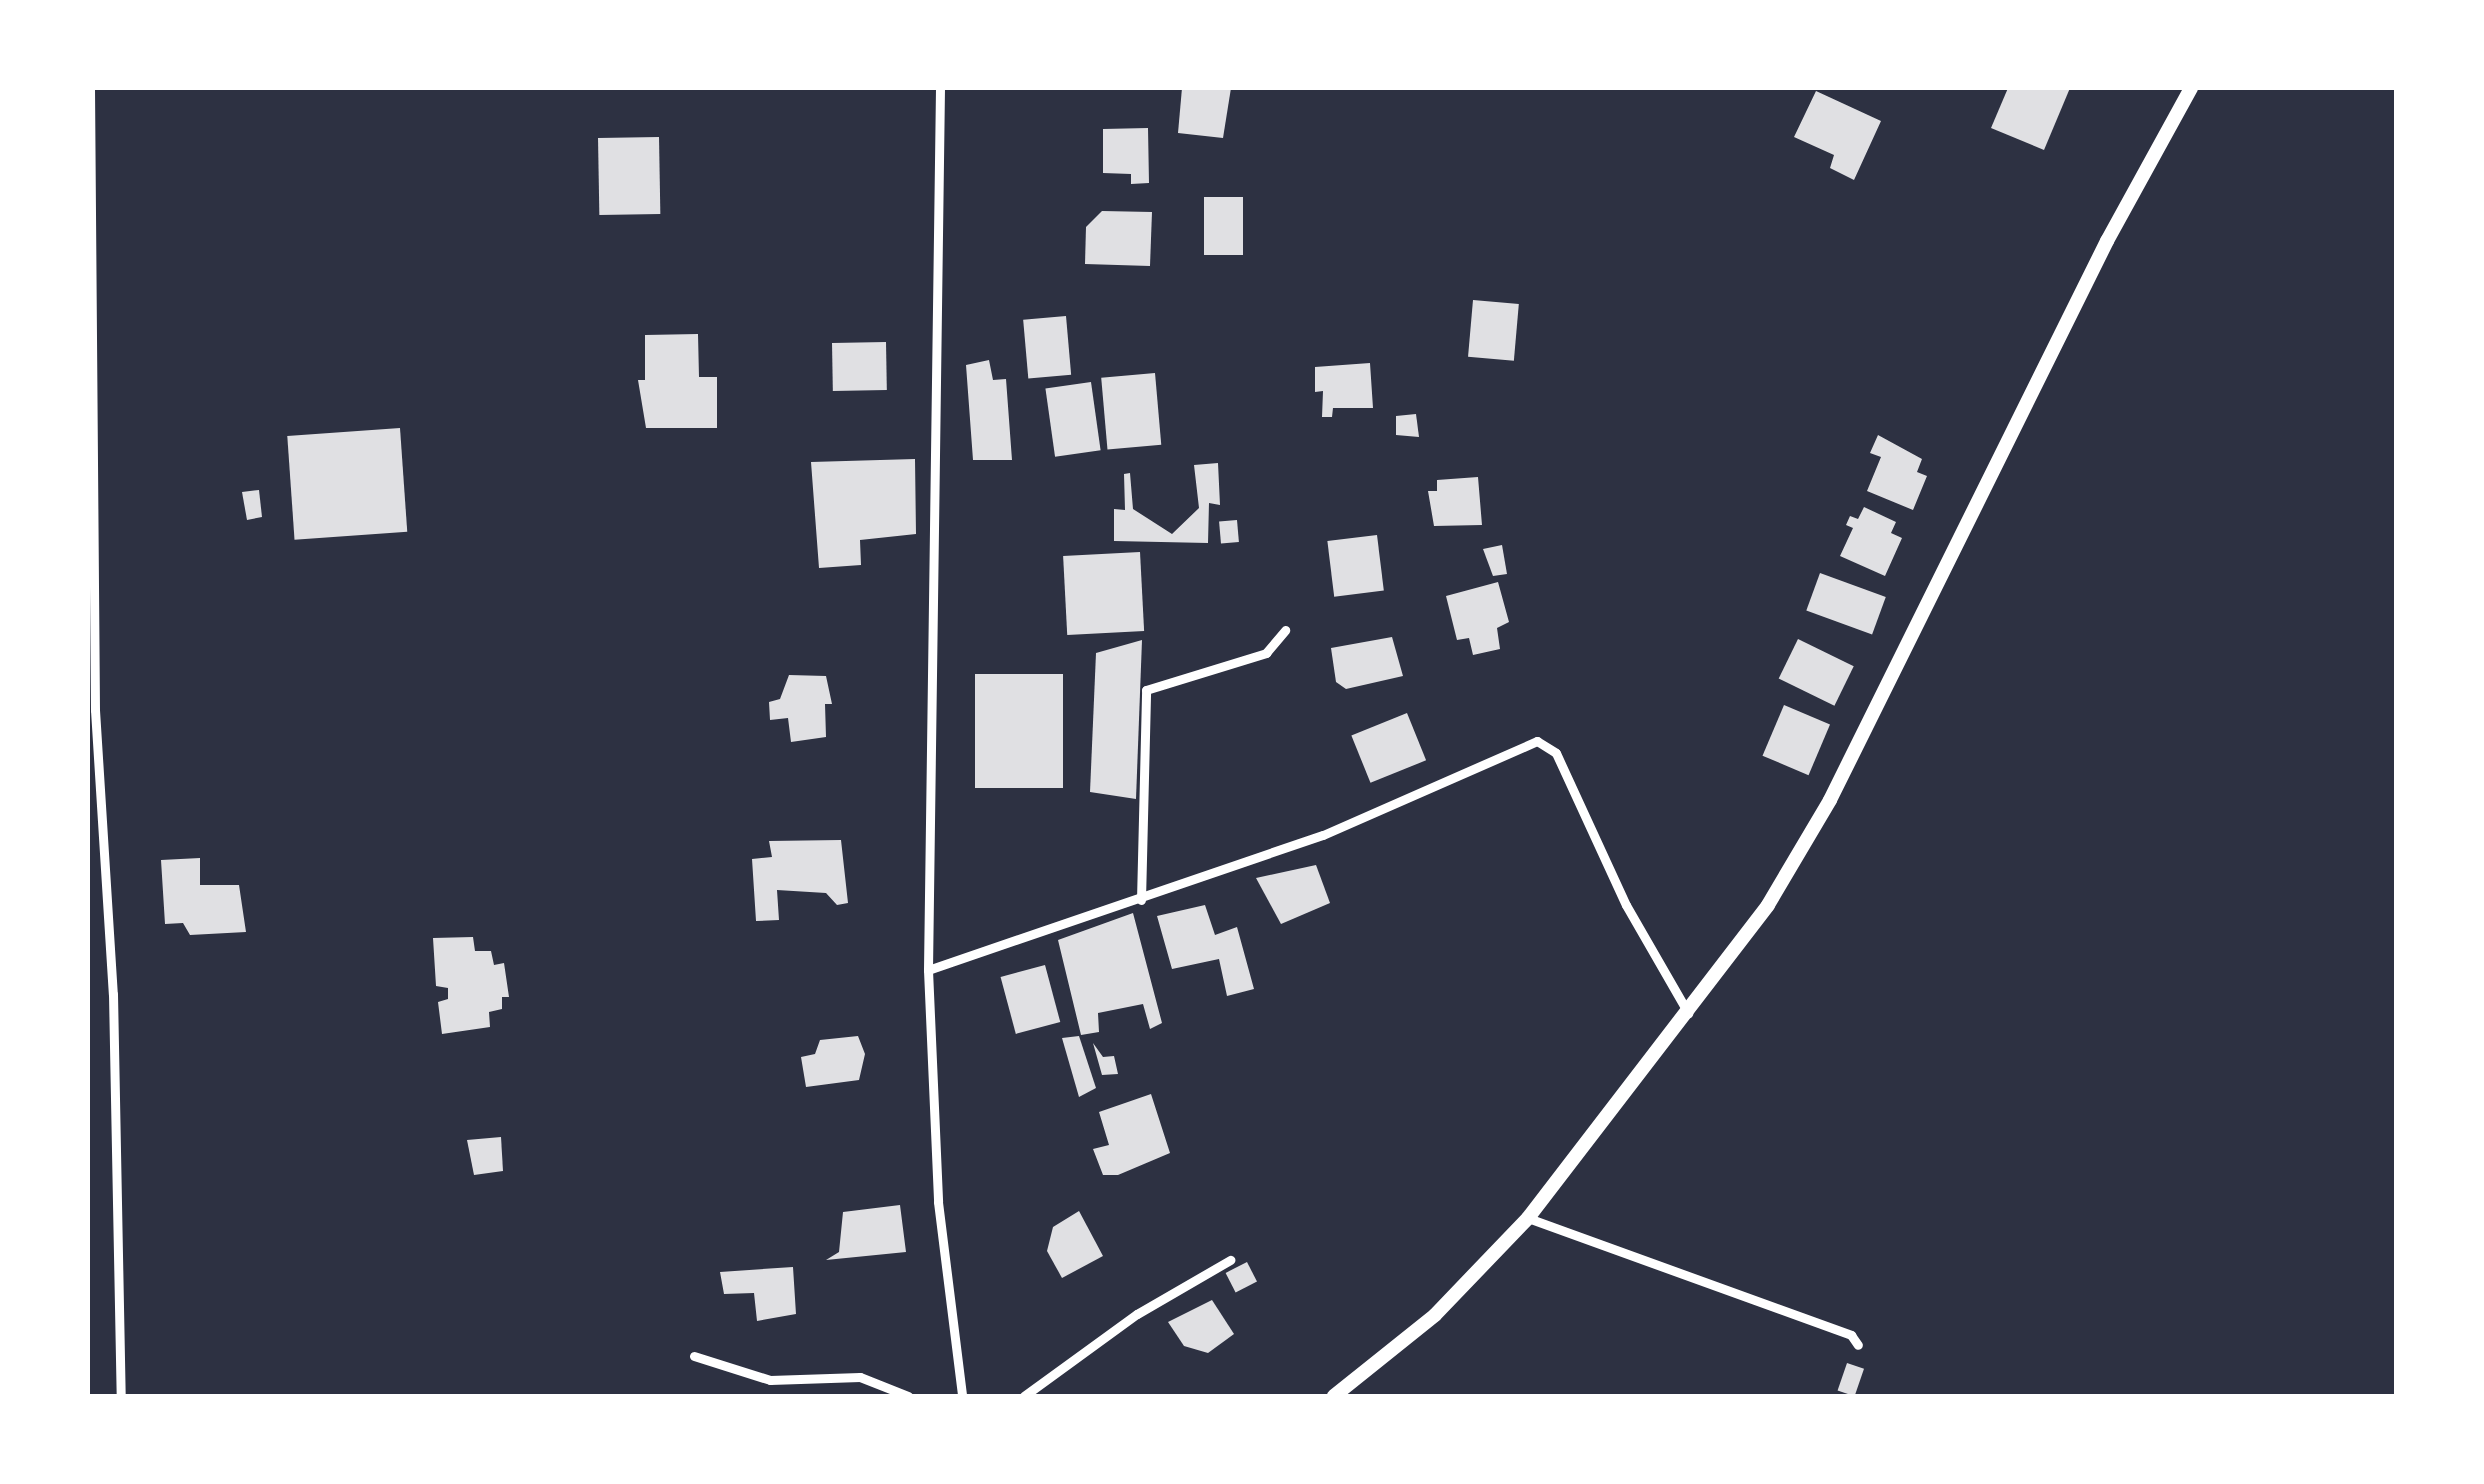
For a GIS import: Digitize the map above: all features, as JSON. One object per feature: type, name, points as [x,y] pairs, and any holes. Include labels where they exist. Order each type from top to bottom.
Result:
[{"type":"main road","points":[[1334,1396],[1435,1315],[1528,1218],[1689,1016],[1803,852],[2107,240],[2191,88]]},
{"type":"street","points":[[90,88],[94,710],[113,994],[121,1396]]},
{"type":"street","points":[[940,88],[928,970],[938,1202],[962,1396]]},
{"type":"street","points":[[1141,900],[1146,690],[1266,653],[1285,630]]},
{"type":"street","points":[[928,970],[1323,835],[1530,742],[1544,742],[1556,752],[1626,904],[1689,1016]]},
{"type":"street","points":[[1528,1218],[1851,1335],[1858,1346]]},
{"type":"street","points":[[1024,1396],[1137,1314],[1230,1260]]},
{"type":"street","points":[[694,1356],[770,1380],[860,1377],[908,1396]]},
{"type":"building","points":[[1182,88],[1231,88],[1223,138],[1178,133]]},
{"type":"building","points":[[2008,88],[2070,88],[2044,150],[1991,128]]},
{"type":"building","points":[[1816,91],[1881,121],[1854,180],[1830,168],[1834,155],[1794,137]]},
{"type":"building","points":[[1148,128],[1149,183],[1131,184],[1131,174],[1103,173],[1103,129]]},
{"type":"building","points":[[659,137],[660,214],[599,215],[598,138]]},
{"type":"building","points":[[1204,197],[1243,197],[1243,255],[1204,255]]},
{"type":"building","points":[[1102,211],[1152,212],[1150,266],[1085,264],[1086,227]]},
{"type":"building","points":[[1473,300],[1519,304],[1514,361],[1468,357]]},
{"type":"building","points":[[1066,316],[1071,375],[1028,379],[1023,320]]},
{"type":"building","points":[[698,334],[699,377],[717,377],[717,428],[646,428],[638,380],[645,380],[645,335]]},
{"type":"building","points":[[886,342],[887,390],[833,391],[832,343]]},
{"type":"building","points":[[989,360],[993,380],[1006,379],[1012,460],[973,460],[966,365]]},
{"type":"building","points":[[1370,363],[1373,408],[1333,408],[1332,417],[1322,417],[1323,391],[1315,392],[1315,367]]},
{"type":"building","points":[[1155,373],[1161,445],[1107,449],[1101,378]]},
{"type":"building","points":[[1091,382],[1101,450],[1055,457],[1045,388]]},
{"type":"building","points":[[1416,414],[1419,437],[1396,435],[1396,416]]},
{"type":"building","points":[[400,428],[407,532],[295,540],[287,436]]},
{"type":"building","points":[[1878,435],[1922,459],[1917,472],[1927,476],[1913,510],[1867,491],[1881,457],[1870,453]]},
{"type":"building","points":[[915,459],[916,534],[860,540],[861,565],[819,568],[811,462]]},
{"type":"building","points":[[1218,463],[1220,505],[1209,503],[1208,543],[1114,541],[1114,509],[1125,510],[1124,474],[1130,473],[1133,509],[1172,534],[1199,508],[1194,465]]},
{"type":"building","points":[[1478,477],[1482,525],[1434,526],[1428,491],[1437,491],[1437,480]]},
{"type":"building","points":[[259,490],[262,517],[247,520],[242,492]]},
{"type":"building","points":[[1864,507],[1896,522],[1891,533],[1902,538],[1885,576],[1840,556],[1853,528],[1846,525],[1850,516],[1858,519]]},
{"type":"building","points":[[1237,520],[1239,542],[1221,543],[1219,522]]},
{"type":"building","points":[[1377,535],[1384,591],[1334,597],[1327,541]]},
{"type":"building","points":[[1502,545],[1507,574],[1493,576],[1483,549]]},
{"type":"building","points":[[1140,552],[1144,631],[1067,635],[1063,556]]},
{"type":"building","points":[[1820,573],[1886,597],[1872,635],[1806,611]]},
{"type":"building","points":[[1498,582],[1509,622],[1497,628],[1500,649],[1473,655],[1469,638],[1457,640],[1446,596]]},
{"type":"building","points":[[1392,637],[1403,676],[1346,689],[1336,682],[1331,648]]},
{"type":"building","points":[[1798,639],[1854,666],[1834,706],[1779,679]]},
{"type":"building","points":[[1142,640],[1136,799],[1090,792],[1096,653]]},
{"type":"building","points":[[975,674],[1063,674],[1063,788],[975,788]]},
{"type":"building","points":[[789,675],[826,676],[832,704],[825,704],[826,737],[791,742],[788,718],[770,720],[769,702],[780,699]]},
{"type":"building","points":[[1784,705],[1830,725],[1809,775],[1763,756]]},
{"type":"building","points":[[1407,713],[1426,760],[1370,783],[1351,735]]},
{"type":"building","points":[[841,840],[848,903],[837,905],[826,893],[777,890],[779,920],[756,921],[752,859],[772,857],[769,841]]},
{"type":"building","points":[[200,858],[200,885],[239,885],[246,932],[190,935],[183,923],[165,924],[161,860]]},
{"type":"building","points":[[1316,865],[1330,903],[1281,924],[1256,878]]},
{"type":"building","points":[[1205,905],[1215,935],[1237,927],[1254,989],[1227,996],[1219,959],[1172,969],[1157,916]]},
{"type":"building","points":[[1133,913],[1162,1023],[1150,1029],[1143,1004],[1098,1013],[1099,1032],[1081,1035],[1058,940]]},
{"type":"building","points":[[473,937],[475,951],[491,951],[494,965],[504,963],[509,997],[502,997],[502,1009],[489,1012],[490,1027],[442,1034],[438,1002],[448,999],[448,988],[436,986],[433,938]]},
{"type":"building","points":[[1045,965],[1060,1022],[1016,1034],[1001,977]]},
{"type":"building","points":[[858,1036],[865,1054],[859,1080],[806,1087],[801,1057],[815,1054],[820,1040]]},
{"type":"building","points":[[1079,1036],[1096,1088],[1079,1097],[1062,1038]]},
{"type":"building","points":[[1093,1043],[1103,1057],[1114,1056],[1118,1074],[1102,1075]]},
{"type":"building","points":[[1151,1094],[1170,1153],[1118,1175],[1103,1175],[1093,1149],[1109,1145],[1099,1112]]},
{"type":"building","points":[[501,1137],[503,1171],[474,1175],[467,1140]]},
{"type":"building","points":[[900,1205],[906,1252],[826,1260],[839,1252],[843,1212]]},
{"type":"building","points":[[1079,1211],[1103,1256],[1062,1278],[1047,1251],[1053,1227]]},
{"type":"building","points":[[1247,1262],[1257,1282],[1236,1292],[1226,1273]]},
{"type":"building","points":[[793,1267],[796,1314],[757,1321],[754,1293],[724,1294],[720,1272]]},
{"type":"building","points":[[1212,1300],[1234,1334],[1208,1353],[1184,1346],[1168,1322]]},
{"type":"building","points":[[1847,1363],[1864,1369],[1855,1396],[1838,1390]]}]
